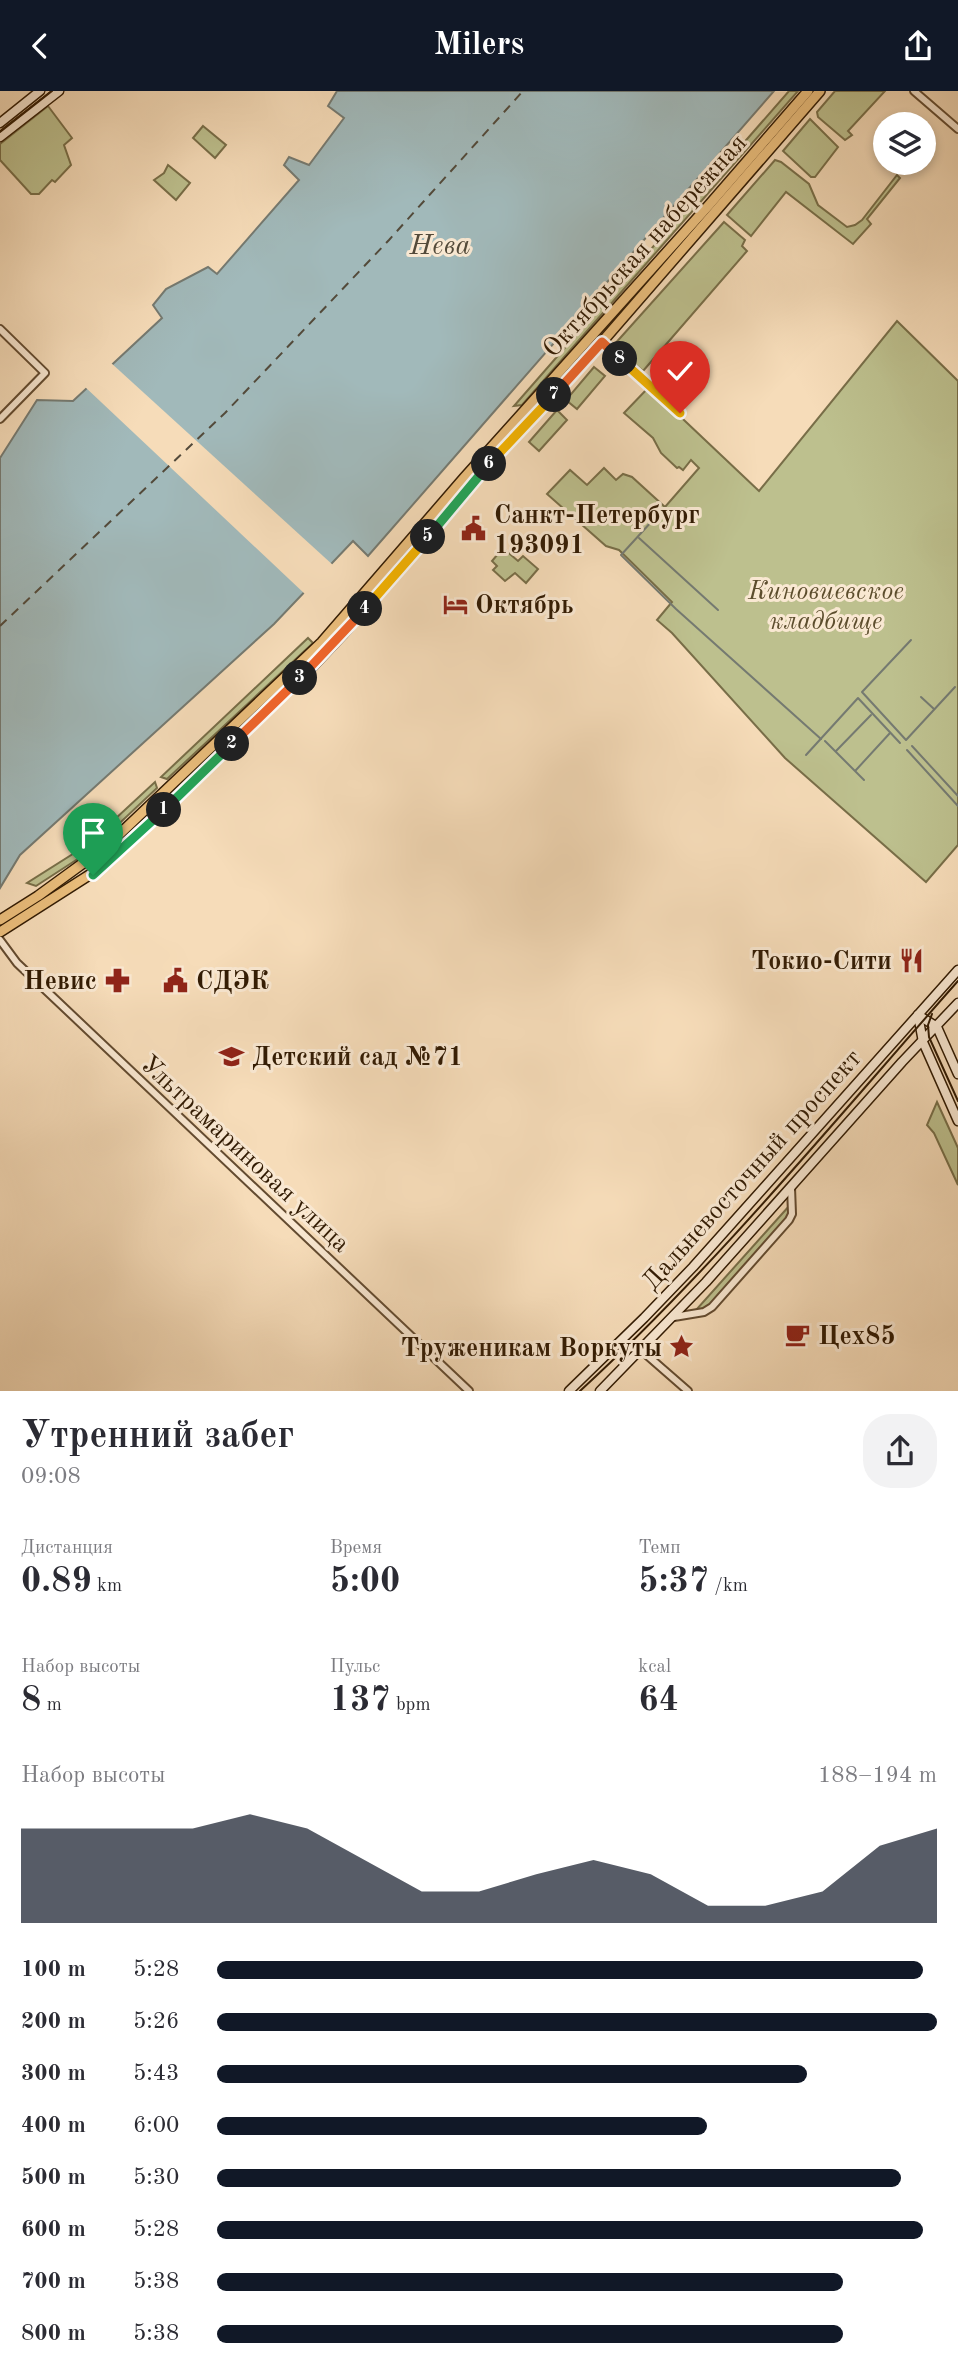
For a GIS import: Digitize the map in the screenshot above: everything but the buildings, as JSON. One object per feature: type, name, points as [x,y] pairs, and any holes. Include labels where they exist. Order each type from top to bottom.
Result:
[{"type":"main road","points":[[0,123],[40,91]]},
{"type":"main road","points":[[0,137],[59,91]]},
{"type":"main road","name":"Октябрьская набережная","points":[[0,920],[108,845],[322,642],[808,91]]},
{"type":"main road","name":"Октябрьская набережная","points":[[0,932],[106,865],[312,667],[509,441],[602,342],[820,91]]},
{"type":"main road","name":"Дальневосточный проспект","points":[[569,1391],[684,1276],[958,970]]},
{"type":"main road","name":"Дальневосточный проспект","points":[[600,1391],[674,1317],[958,1003]]},
{"type":"main road","points":[[918,1015],[937,1027],[958,1074]]},
{"type":"main road","points":[[918,1015],[923,1042],[958,1121]]},
{"type":"street","points":[[914,91],[958,128]]},
{"type":"street","points":[[0,329],[45,373],[0,419]]},
{"type":"street","points":[[602,342],[680,413]]},
{"type":"street","name":"Ультрамариновая улица","points":[[0,940],[17,963],[469,1391]]},
{"type":"street","points":[[674,1317],[704,1312],[712,1307],[789,1220],[792,1214],[791,1187]]},
{"type":"street","points":[[641,1350],[688,1391]]},
{"type":"green space","points":[[789,91],[798,91],[522,405],[514,406]]},
{"type":"green space","points":[[835,91],[885,91],[848,131],[852,135],[845,140],[818,117],[817,112]]},
{"type":"green space","points":[[48,106],[72,138],[64,145],[71,165],[39,194],[31,194],[0,160],[0,144]]},
{"type":"green space","points":[[810,119],[838,147],[815,177],[811,177],[783,151]]},
{"type":"green space","points":[[203,126],[226,145],[215,158],[193,138]]},
{"type":"green space","points":[[775,160],[809,184],[818,205],[847,227],[862,220],[897,175],[900,178],[867,219],[871,224],[853,244],[786,192],[751,236],[727,215]]},
{"type":"green space","points":[[168,165],[190,183],[176,200],[154,180],[164,173]]},
{"type":"green space","points":[[724,222],[745,240],[742,246],[747,251],[643,371],[613,346]]},
{"type":"green space","name":"Киновиевское кладбище","points":[[897,321],[958,381],[958,845],[926,882],[785,758],[672,633],[657,620],[672,602],[619,550],[606,546],[547,494],[570,470],[587,485],[604,468],[616,480],[623,474],[632,477],[665,507],[699,468],[691,460],[683,470],[677,468],[661,453],[653,438],[624,413],[649,387],[759,491]]},
{"type":"green space","points":[[594,367],[605,376],[577,409],[566,400]]},
{"type":"green space","points":[[557,410],[567,420],[539,451],[529,442]]},
{"type":"green space","points":[[503,548],[518,561],[523,556],[538,569],[526,583],[515,573],[505,581],[493,570],[497,566],[492,561]]},
{"type":"green space","points":[[308,638],[313,643],[167,779],[161,777]]},
{"type":"green space","points":[[155,782],[157,788],[90,851],[36,886],[27,883],[87,845]]},
{"type":"green space","points":[[937,1102],[958,1148],[958,1185],[934,1133],[927,1125]]},
{"type":"green space","points":[[790,1205],[789,1216],[709,1307],[696,1310]]},
{"type":"water","name":"Нева","points":[[337,91],[774,91],[368,556],[353,541],[274,624],[20,855],[0,888],[0,458],[37,400],[73,401],[162,318],[153,305],[166,289],[208,267],[217,274],[299,180],[284,165],[289,157],[309,165],[344,118],[328,106]]},
{"type":"pier","points":[[110,362],[334,566],[306,595],[84,386]]},
{"type":"waterway","points":[[663,509],[621,555],[676,609],[821,739]]},
{"type":"waterway","points":[[639,538],[718,610]]},
{"type":"waterway","points":[[911,640],[862,692],[906,740],[955,687]]},
{"type":"waterway","points":[[921,697],[934,709]]},
{"type":"waterway","points":[[806,755],[858,698],[900,743]]},
{"type":"waterway","points":[[836,751],[871,715]]},
{"type":"waterway","points":[[856,770],[890,733]]},
{"type":"waterway","points":[[825,741],[864,780]]},
{"type":"waterway","points":[[912,746],[958,796]]},
{"type":"waterway","points":[[907,750],[958,806]]},
{"type":"ferry route","points":[[0,626],[225,413],[389,240],[523,91]]},
{"type":"tram line","points":[[0,132],[52,91]]},
{"type":"tram line","points":[[580,1391],[631,1343],[727,1243],[958,981]]},
{"type":"tram line","points":[[932,1014],[928,1025],[929,1037],[958,1101]]},
{"type":"place","name":"Санкт-Петербург 193091","points":[[474,529]]},
{"type":"place","name":"Октябрь","points":[[455,604]]},
{"type":"place","name":"Токио-Сити","points":[[912,960]]},
{"type":"place","name":"Невис","points":[[117,980]]},
{"type":"place","name":"СДЭК","points":[[176,980]]},
{"type":"place","name":"Детский сад №71","points":[[232,1056]]},
{"type":"place","name":"Цех85","points":[[798,1335]]},
{"type":"place","name":"Труженикам Воркуты","points":[[682,1347]]},
{"type":"route","points":[[93,875],[208,769],[312,667],[509,441],[602,342],[680,413]]}]
